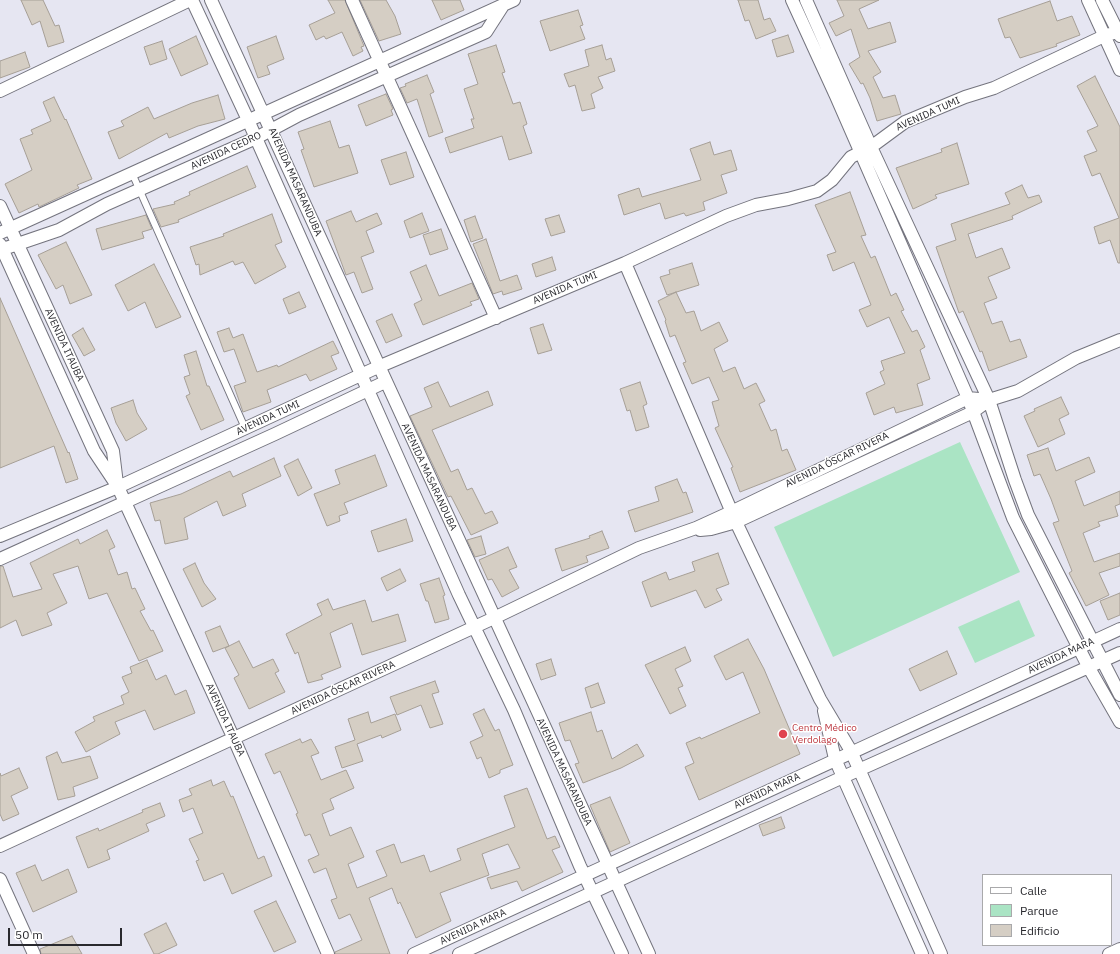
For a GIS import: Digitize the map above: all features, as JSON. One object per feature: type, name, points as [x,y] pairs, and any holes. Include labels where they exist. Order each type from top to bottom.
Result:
[{"type":"street","points":[[0,91],[191,0],[248,120],[474,627],[514,710],[585,875],[622,954]]},
{"type":"street","name":"AVENIDA MASARANDUBA","points":[[211,0],[378,367],[649,954]]},
{"type":"street","points":[[352,0],[496,318]]},
{"type":"street","points":[[792,0],[968,398],[1013,518],[1089,668],[1120,722]]},
{"type":"street","points":[[806,0],[871,147],[989,400],[1015,480],[1028,514],[1120,695]]},
{"type":"street","points":[[1088,0],[1120,70]]},
{"type":"street","points":[[1102,0],[1119,33]]},
{"type":"street","name":"AVENIDA CEDRO","points":[[5,231],[264,114],[507,1]]},
{"type":"street","name":"AVENIDA CEDRO","points":[[1,248],[59,230],[107,204],[256,138],[299,114],[486,32],[507,1]]},
{"type":"street","name":"AVENIDA TUMI","points":[[0,536],[118,487],[378,367],[625,263],[726,216],[756,206],[788,199],[817,190],[832,180],[851,157],[871,147],[905,122],[965,97],[994,88],[1104,36],[1119,33]]},
{"type":"street","name":"AVENIDA ITAUBA","points":[[0,206],[5,231],[17,244],[113,451],[118,487],[124,503],[234,739],[328,954]]},
{"type":"street","name":"AVENIDA ITAUBA","points":[[1,248],[94,451],[118,487]]},
{"type":"street","points":[[625,263],[733,517],[820,699],[851,751],[941,954]]},
{"type":"street","name":"AVENIDA ÓSCAR RIVERA","points":[[733,517],[973,412],[989,400],[1018,390],[1076,358],[1120,340]]},
{"type":"street","name":"AVENIDA TUMI","points":[[0,559],[385,382]]},
{"type":"street","name":"AVENIDA ÓSCAR RIVERA","points":[[0,846],[494,618],[639,548],[687,531],[711,529],[968,398],[989,400]]},
{"type":"street","name":"AVENIDA MARA","points":[[414,954],[851,751],[1120,629]]},
{"type":"street","name":"AVENIDA MARA","points":[[459,954],[860,770],[1120,653]]},
{"type":"street","points":[[820,699],[835,759],[922,954]]},
{"type":"street","points":[[0,879],[34,954]]},
{"type":"street","points":[[1109,954],[1120,949]]},
{"type":"lane","points":[[132,173],[245,428]]},
{"type":"green space","points":[[960,442],[1020,572],[833,657],[774,527]]},
{"type":"green space","points":[[1019,600],[1035,636],[975,663],[958,627]]},
{"type":"building","points":[[21,0],[43,0],[55,26],[59,25],[64,42],[48,47],[40,21],[32,25]]},
{"type":"building","points":[[328,0],[345,0],[364,46],[361,47],[363,51],[353,56],[342,32],[326,39],[324,36],[316,40],[309,25],[335,13]]},
{"type":"building","points":[[360,0],[386,0],[395,16],[401,34],[379,41]]},
{"type":"building","points":[[432,0],[460,0],[464,10],[441,20]]},
{"type":"building","points":[[738,0],[758,0],[764,20],[770,18],[776,31],[756,39],[749,20],[745,21]]},
{"type":"building","points":[[837,0],[879,0],[859,9],[868,29],[890,22],[896,42],[868,51],[881,72],[873,77],[883,98],[895,95],[901,114],[877,121],[870,98],[863,83],[861,84],[849,64],[860,57],[851,29],[836,36],[829,23],[844,16]]},
{"type":"building","points":[[1050,1],[1057,21],[1072,16],[1080,35],[1056,44],[1057,46],[1020,58],[1010,37],[1005,38],[998,19]]},
{"type":"building","points":[[578,10],[583,25],[580,26],[585,39],[550,51],[540,21]]},
{"type":"building","points":[[788,35],[794,52],[777,57],[772,40]]},
{"type":"building","points":[[196,36],[208,64],[181,76],[169,49]]},
{"type":"building","points":[[276,36],[284,59],[267,66],[270,74],[258,78],[247,47]]},
{"type":"building","points":[[162,41],[167,59],[150,65],[144,47]]},
{"type":"building","points":[[496,45],[505,72],[502,73],[513,104],[520,102],[527,124],[523,126],[532,153],[509,160],[502,136],[450,153],[445,138],[474,128],[471,119],[474,119],[464,89],[478,84],[468,54]]},
{"type":"building","points":[[602,45],[606,60],[611,58],[615,71],[598,77],[603,88],[591,94],[595,108],[582,111],[575,85],[569,87],[564,74],[589,66],[585,50]]},
{"type":"building","points":[[25,52],[30,67],[0,78],[0,61]]},
{"type":"building","points":[[427,75],[434,92],[430,94],[443,132],[429,137],[417,99],[407,103],[400,88],[406,86],[405,84]]},
{"type":"building","points":[[1095,76],[1120,127],[1120,263],[1118,263],[1110,240],[1099,244],[1094,227],[1119,218],[1100,173],[1092,176],[1084,156],[1097,151],[1087,131],[1098,126],[1077,86]]},
{"type":"building","points":[[386,94],[393,109],[391,110],[393,115],[366,126],[358,105]]},
{"type":"building","points":[[218,95],[225,119],[198,126],[169,138],[167,133],[119,159],[108,132],[124,126],[121,121],[148,107],[154,119],[192,103]]},
{"type":"building","points":[[54,97],[65,120],[66,119],[92,179],[77,185],[79,188],[39,207],[38,204],[19,213],[5,184],[32,170],[20,139],[33,134],[31,130],[51,121],[43,102]]},
{"type":"building","points":[[330,121],[339,148],[349,145],[358,173],[314,187],[301,150],[304,149],[298,132]]},
{"type":"building","points":[[710,142],[714,155],[731,150],[737,170],[721,175],[727,193],[703,202],[705,210],[686,216],[684,213],[665,219],[660,203],[624,215],[618,195],[639,188],[642,197],[701,180],[690,149]]},
{"type":"building","points":[[957,143],[969,184],[935,195],[937,198],[913,209],[896,168],[942,152],[941,149]]},
{"type":"building","points":[[406,152],[414,177],[390,185],[381,160]]},
{"type":"building","points":[[247,166],[256,187],[178,220],[179,222],[161,227],[153,209],[175,204],[174,202],[190,195],[189,192]]},
{"type":"building","points":[[1022,185],[1028,198],[1039,195],[1042,202],[1012,216],[1013,219],[968,234],[976,258],[1002,248],[1010,268],[988,277],[997,298],[984,303],[992,324],[1002,321],[1010,342],[1020,339],[1027,357],[989,371],[982,351],[980,352],[963,311],[959,313],[936,247],[956,240],[951,224],[1010,204],[1005,193]]},
{"type":"building","points":[[850,192],[866,235],[861,236],[871,258],[875,256],[891,296],[896,293],[904,310],[901,311],[912,332],[917,330],[925,347],[920,350],[930,379],[917,384],[923,405],[896,413],[894,407],[874,415],[866,393],[885,384],[880,372],[884,370],[881,361],[905,353],[889,317],[867,327],[859,310],[871,305],[854,262],[833,271],[827,255],[836,252],[815,205]]},
{"type":"building","points":[[351,211],[356,222],[377,213],[382,224],[366,231],[374,252],[361,257],[373,289],[362,293],[354,272],[346,275],[326,221]]},
{"type":"building","points":[[422,213],[429,231],[410,238],[404,221]]},
{"type":"building","points":[[272,214],[282,242],[275,245],[286,267],[255,284],[243,262],[235,265],[233,261],[200,275],[199,264],[196,265],[190,247],[224,236],[223,234]]},
{"type":"building","points":[[146,215],[152,229],[142,232],[144,238],[102,250],[96,229]]},
{"type":"building","points":[[559,215],[565,232],[551,236],[545,219]]},
{"type":"building","points":[[475,216],[483,238],[471,242],[464,220]]},
{"type":"building","points":[[441,229],[448,249],[430,255],[423,235]]},
{"type":"building","points":[[486,239],[500,281],[517,275],[522,289],[503,295],[502,291],[493,294],[473,244]]},
{"type":"building","points":[[66,242],[92,295],[70,304],[63,285],[56,289],[38,255]]},
{"type":"building","points":[[552,257],[556,270],[536,277],[532,264]]},
{"type":"building","points":[[692,263],[699,285],[667,295],[660,277],[670,274],[669,270]]},
{"type":"building","points":[[154,264],[181,317],[156,328],[145,302],[128,311],[115,285]]},
{"type":"building","points":[[426,265],[439,296],[472,283],[479,299],[470,302],[472,305],[423,325],[414,304],[422,300],[410,272]]},
{"type":"building","points":[[299,292],[306,307],[289,314],[283,299]]},
{"type":"building","points":[[676,292],[686,313],[694,311],[701,331],[719,322],[728,341],[714,349],[723,372],[735,367],[744,389],[756,383],[765,401],[759,404],[771,431],[776,429],[782,451],[787,449],[796,470],[740,492],[731,468],[733,467],[715,428],[719,426],[712,402],[719,400],[709,377],[692,384],[683,363],[686,362],[675,335],[670,337],[665,321],[666,320],[658,301]]},
{"type":"building","points":[[0,298],[68,453],[69,452],[78,479],[66,483],[54,446],[0,468]]},
{"type":"building","points":[[392,314],[402,336],[386,343],[376,321]]},
{"type":"building","points":[[543,324],[552,350],[538,354],[530,328]]},
{"type":"building","points":[[83,328],[95,350],[84,356],[72,335]]},
{"type":"building","points":[[229,328],[233,338],[243,334],[257,372],[277,365],[278,367],[333,341],[339,353],[331,356],[337,369],[310,381],[306,374],[267,390],[271,402],[243,412],[234,386],[246,382],[234,349],[224,352],[217,332]]},
{"type":"building","points":[[196,351],[207,386],[209,386],[224,420],[201,430],[186,396],[190,394],[184,377],[190,375],[184,355]]},
{"type":"building","points":[[438,382],[450,407],[488,391],[493,405],[432,430],[451,472],[458,469],[467,490],[472,488],[485,514],[492,511],[498,523],[471,535],[451,496],[448,497],[410,416],[432,407],[424,388]]},
{"type":"building","points":[[640,382],[647,404],[643,406],[649,427],[636,431],[630,410],[627,411],[620,389]]},
{"type":"building","points":[[1061,397],[1069,414],[1059,419],[1065,434],[1038,447],[1024,416],[1035,411],[1034,409]]},
{"type":"building","points":[[133,400],[137,413],[147,429],[126,441],[116,423],[111,408]]},
{"type":"building","points":[[1048,448],[1056,471],[1089,457],[1095,472],[1075,481],[1084,506],[1120,491],[1120,504],[1115,506],[1118,516],[1098,522],[1100,526],[1083,533],[1094,562],[1120,553],[1120,566],[1099,573],[1109,595],[1086,606],[1069,573],[1072,571],[1053,523],[1059,521],[1051,499],[1040,474],[1034,476],[1027,455]]},
{"type":"building","points":[[375,455],[387,486],[344,503],[348,513],[339,516],[340,521],[327,526],[314,494],[340,484],[335,470]]},
{"type":"building","points":[[274,458],[281,476],[242,494],[246,506],[223,516],[217,501],[184,518],[188,539],[165,544],[160,520],[155,521],[150,503],[181,494],[230,471],[233,477]]},
{"type":"building","points":[[298,459],[312,488],[298,496],[284,466]]},
{"type":"building","points":[[677,479],[683,493],[686,492],[693,512],[635,532],[628,511],[659,501],[655,487]]},
{"type":"building","points":[[406,519],[413,541],[378,552],[371,531]]},
{"type":"building","points":[[107,530],[115,547],[109,550],[118,575],[127,572],[132,589],[135,588],[145,609],[140,611],[151,631],[153,630],[163,651],[139,661],[107,593],[89,599],[78,566],[53,574],[67,603],[47,613],[52,625],[22,636],[16,620],[0,628],[0,566],[3,566],[13,597],[42,589],[30,563],[78,539],[80,544]]},
{"type":"building","points":[[602,531],[609,548],[586,556],[588,562],[562,571],[555,549],[590,538],[589,536]]},
{"type":"building","points":[[481,536],[486,554],[475,557],[467,540]]},
{"type":"building","points":[[508,547],[517,567],[509,570],[519,588],[502,597],[492,579],[488,580],[479,560]]},
{"type":"building","points":[[718,553],[729,584],[716,589],[722,600],[705,608],[696,590],[651,607],[642,582],[666,572],[669,580],[695,571],[692,562]]},
{"type":"building","points":[[195,563],[204,583],[216,599],[202,607],[183,569]]},
{"type":"building","points":[[400,569],[406,581],[387,591],[381,578]]},
{"type":"building","points":[[439,578],[445,595],[443,596],[449,619],[435,623],[428,601],[426,601],[420,584]]},
{"type":"building","points":[[1120,593],[1120,615],[1108,620],[1100,601]]},
{"type":"building","points":[[328,599],[333,610],[365,600],[372,622],[398,614],[406,641],[362,655],[352,623],[330,633],[341,667],[321,675],[323,679],[308,683],[298,652],[295,654],[286,634],[322,615],[317,604]]},
{"type":"building","points":[[220,626],[229,646],[213,652],[205,632]]},
{"type":"building","points":[[748,639],[764,669],[800,754],[699,800],[685,767],[694,763],[686,743],[700,737],[701,739],[760,713],[743,672],[726,680],[714,656]]},
{"type":"building","points":[[239,641],[253,668],[273,659],[279,671],[275,673],[285,692],[249,709],[234,678],[239,675],[225,648]]},
{"type":"building","points":[[685,647],[691,661],[675,669],[683,686],[678,688],[686,706],[670,714],[645,665]]},
{"type":"building","points":[[947,651],[957,674],[920,691],[909,669]]},
{"type":"building","points":[[551,659],[556,675],[541,680],[536,664]]},
{"type":"building","points":[[147,660],[156,680],[166,675],[175,695],[186,690],[195,713],[154,730],[145,710],[115,722],[120,734],[86,752],[75,732],[95,721],[93,717],[124,704],[121,696],[129,692],[122,677],[132,673],[130,667]]},
{"type":"building","points":[[435,681],[439,692],[432,694],[443,724],[430,728],[421,705],[397,715],[390,697]]},
{"type":"building","points":[[598,683],[605,703],[591,708],[585,688]]},
{"type":"building","points":[[484,709],[495,731],[499,729],[513,765],[500,770],[500,773],[489,778],[481,757],[477,759],[470,742],[483,736],[473,714]]},
{"type":"building","points":[[368,712],[371,723],[395,714],[401,730],[382,738],[381,735],[357,744],[363,761],[342,768],[335,747],[355,740],[348,719]]},
{"type":"building","points":[[591,712],[597,732],[602,730],[612,759],[637,744],[644,756],[621,768],[583,783],[575,764],[579,763],[570,740],[565,741],[559,723]]},
{"type":"building","points":[[300,739],[302,743],[311,739],[319,753],[311,756],[321,780],[346,770],[354,788],[330,799],[334,809],[322,814],[330,836],[351,827],[364,857],[348,864],[357,888],[387,876],[376,851],[394,844],[401,863],[424,855],[430,872],[461,860],[457,849],[515,827],[504,796],[527,788],[547,839],[555,836],[560,847],[552,850],[563,872],[522,891],[517,881],[491,889],[487,878],[520,868],[508,844],[482,854],[489,875],[440,893],[451,921],[416,938],[400,902],[398,904],[392,888],[369,898],[390,954],[335,954],[335,952],[362,940],[350,914],[339,919],[331,900],[337,898],[326,868],[314,873],[308,860],[319,855],[310,834],[305,836],[296,814],[298,813],[280,771],[274,774],[265,754]]},
{"type":"building","points":[[57,752],[62,763],[90,756],[98,778],[73,787],[75,796],[58,800],[46,757]]},
{"type":"building","points":[[19,768],[28,788],[11,796],[19,814],[3,821],[0,814],[0,773],[1,776]]},
{"type":"building","points":[[211,780],[213,786],[224,781],[231,797],[233,796],[258,859],[264,856],[272,876],[232,894],[223,873],[204,881],[196,861],[199,860],[189,839],[203,833],[193,808],[183,812],[179,800],[192,795],[189,789]]},
{"type":"building","points":[[610,797],[630,843],[610,852],[590,805]]},
{"type":"building","points":[[160,803],[165,816],[146,824],[149,831],[107,850],[110,859],[88,868],[76,837],[98,828],[99,831]]},
{"type":"building","points":[[781,817],[785,828],[763,836],[759,825]]},
{"type":"building","points":[[35,865],[42,881],[68,869],[77,892],[33,912],[16,873]]},
{"type":"building","points":[[276,901],[296,942],[274,952],[254,911]]},
{"type":"building","points":[[166,923],[177,945],[158,954],[154,954],[144,934]]},
{"type":"building","points":[[72,936],[82,954],[41,954],[40,949]]},
{"type":"place","name":"Centro Médico Verdolago","points":[[783,734]]}]
